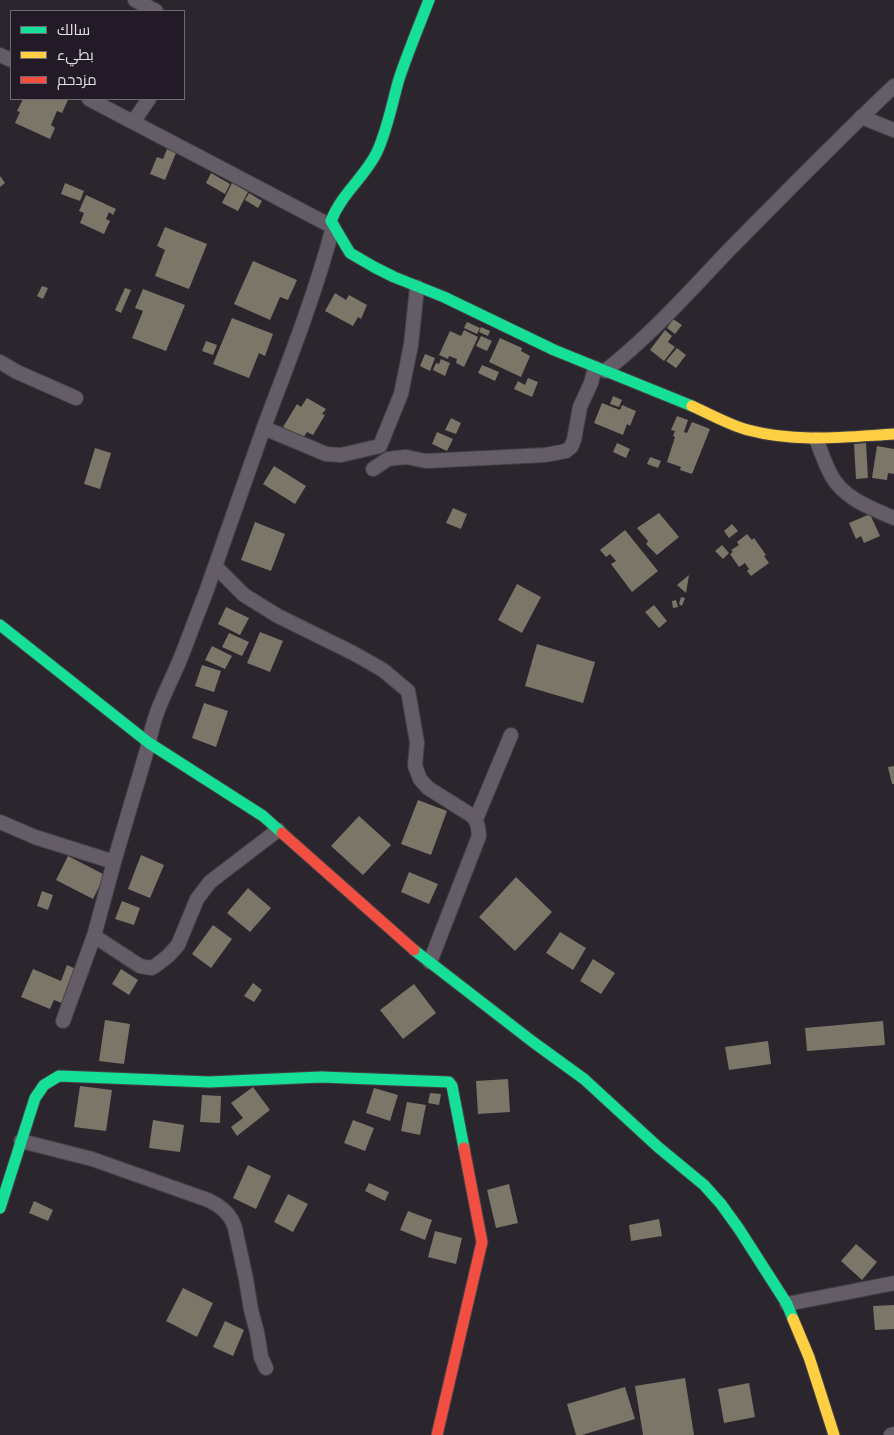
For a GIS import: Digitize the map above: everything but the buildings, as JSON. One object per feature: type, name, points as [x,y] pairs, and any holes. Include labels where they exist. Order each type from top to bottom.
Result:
[{"type":"street","points":[[135,0],[155,10]]},
{"type":"street","points":[[429,0],[400,76],[377,152],[363,175],[340,201],[334,211],[331,221],[350,253],[374,267],[444,297],[554,350],[747,430],[792,438],[816,439],[894,434]]},
{"type":"street","points":[[373,469],[388,459],[406,457],[426,461],[545,455],[566,451],[571,447],[574,440],[580,407],[591,383],[600,370],[627,354],[654,328],[861,117],[894,86]]},
{"type":"street","points":[[92,100],[334,227]]},
{"type":"street","points":[[133,122],[148,100]]},
{"type":"street","points":[[861,117],[894,130]]},
{"type":"street","points":[[63,1020],[94,936],[149,743],[152,723],[179,661],[215,566],[322,268],[334,227]]},
{"type":"street","points":[[264,428],[326,454],[341,455],[380,446],[401,394],[411,345],[417,287]]},
{"type":"street","points":[[0,362],[17,372],[76,398]]},
{"type":"street","points":[[816,439],[831,475],[844,491],[856,501],[894,518]]},
{"type":"street","points":[[215,566],[244,595],[278,616],[383,670],[408,691],[417,742],[416,766],[420,779],[428,788],[476,819]]},
{"type":"street","points":[[0,625],[149,743],[263,816],[382,922],[430,962],[584,1079],[704,1185],[739,1229],[787,1304],[809,1357],[834,1435]]},
{"type":"street","points":[[430,962],[479,836],[476,819],[511,734]]},
{"type":"street","points":[[0,822],[35,837],[114,862]]},
{"type":"street","points":[[94,936],[140,966],[151,968],[155,966],[168,956],[178,944],[197,899],[210,882],[278,830]]},
{"type":"street","points":[[0,1208],[32,1104],[44,1085],[54,1078],[63,1076],[209,1082],[321,1077],[451,1083],[482,1242],[437,1435]]},
{"type":"street","points":[[21,1141],[92,1159],[208,1200],[222,1208],[233,1222],[235,1228],[261,1357],[266,1368]]},
{"type":"street","points":[[787,1304],[894,1283]]},
{"type":"traffic: fast","points":[[429,0],[399,79],[381,143],[372,161],[341,202],[331,221],[350,253],[394,277],[444,297],[554,350],[692,406]]},
{"type":"traffic: fast","points":[[0,625],[149,743],[263,816],[282,833]]},
{"type":"traffic: fast","points":[[414,950],[584,1079],[658,1147],[704,1185],[739,1229],[787,1304],[793,1319]]},
{"type":"traffic: fast","points":[[0,1208],[35,1098],[44,1085],[59,1076],[209,1082],[321,1077],[449,1082],[452,1086],[464,1148]]},
{"type":"traffic: slow","points":[[692,406],[748,430],[785,437],[821,438],[894,434]]},
{"type":"traffic: slow","points":[[793,1319],[809,1357],[834,1435]]},
{"type":"traffic: jam","points":[[282,833],[414,950]]},
{"type":"traffic: jam","points":[[437,1435],[482,1242],[464,1148]]}]
